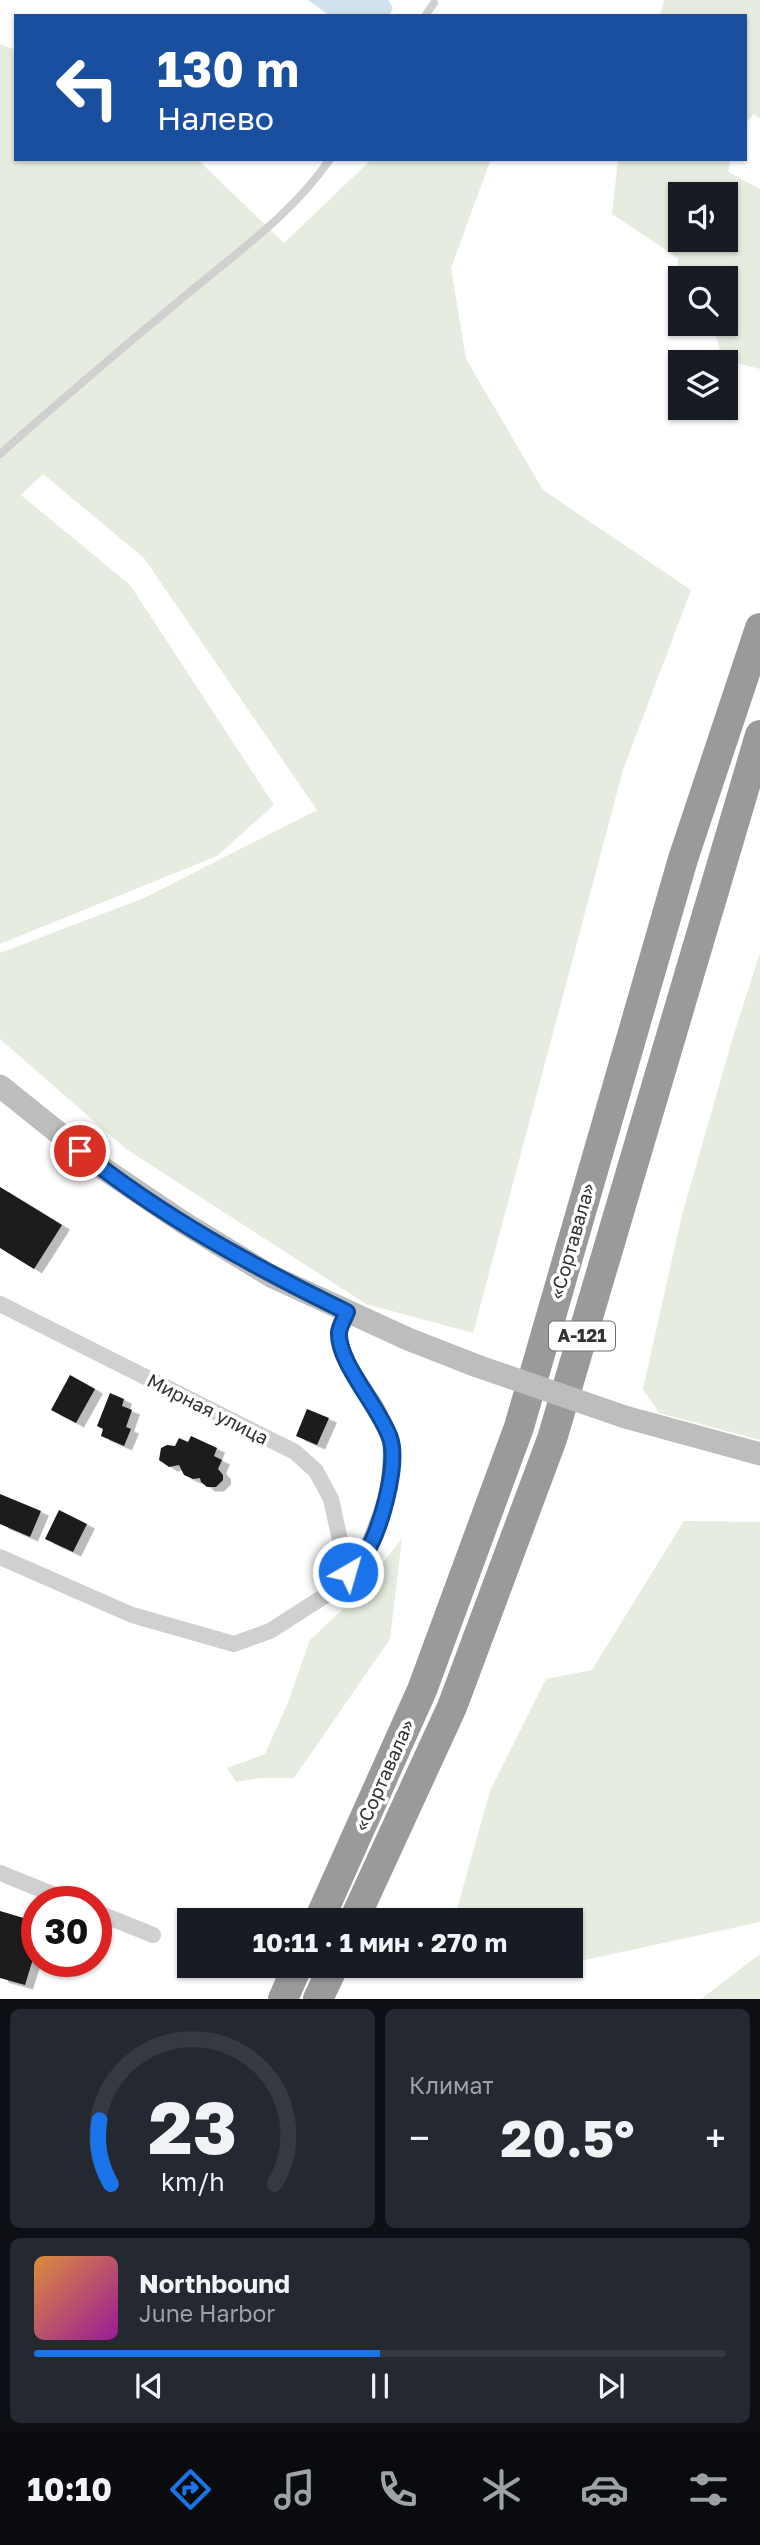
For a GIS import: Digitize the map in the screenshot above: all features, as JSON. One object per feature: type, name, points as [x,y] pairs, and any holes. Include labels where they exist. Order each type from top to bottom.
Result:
[{"type":"highway","name":"«Сортавала»","points":[[324,1908],[422,1690],[519,1427],[683,859],[760,628]]},
{"type":"highway","name":"«Сортавала»","points":[[360,1908],[452,1707],[552,1438],[760,735]]},
{"type":"highway","points":[[283,1999],[293,1978]]},
{"type":"highway","points":[[318,1999],[328,1978]]},
{"type":"street","points":[[0,1086],[101,1167],[184,1223],[271,1276],[408,1339],[477,1366],[625,1418],[760,1454]]},
{"type":"street","name":"Мирная улица","points":[[0,1304],[295,1452],[316,1471],[331,1499],[348,1572]]},
{"type":"street","points":[[0,1557],[132,1615],[234,1644],[270,1631],[323,1597],[364,1556],[389,1492],[391,1441],[376,1406],[346,1362],[340,1345],[339,1330],[347,1312]]},
{"type":"street","points":[[0,1873],[32,1886]]},
{"type":"street","points":[[112,1918],[153,1935]]},
{"type":"lane","points":[[426,14],[433,3]]},
{"type":"lane","points":[[0,454],[89,375],[270,225],[312,186],[329,161]]},
{"type":"shaded area","points":[[664,0],[760,0],[760,119],[754,114],[747,122],[747,14],[660,14]]},
{"type":"shaded area","points":[[0,44],[14,49],[14,161],[199,161],[284,243],[370,161],[490,161],[451,268],[466,359],[543,490],[691,590],[623,770],[473,1333],[366,1304],[126,1149],[0,1039],[0,953],[144,898],[317,810],[144,558],[43,474],[21,495],[130,585],[274,805],[217,856],[0,944]]},
{"type":"shaded area","points":[[618,161],[731,161],[728,172],[760,189],[760,369],[738,363],[738,350],[720,350],[716,336],[738,336],[738,266],[678,266],[678,258],[669,252],[738,252],[738,182],[668,182],[668,251],[612,214]]},
{"type":"shaded area","points":[[760,953],[760,1440],[659,1413],[643,1389],[682,1215]]},
{"type":"shaded area","points":[[684,1521],[760,1522],[760,1922],[583,1960],[583,1908],[457,1908],[490,1791],[546,1679],[592,1670]]},
{"type":"shaded area","points":[[402,1538],[390,1639],[294,1778],[261,1778],[236,1782],[227,1768],[265,1754],[287,1705],[310,1640],[362,1591]]},
{"type":"shaded area","points":[[760,1954],[760,1999],[702,1999],[705,1996]]},
{"type":"water","points":[[308,0],[388,0],[393,8],[390,14],[327,14]]},
{"type":"building","points":[[0,1187],[62,1225],[34,1269],[0,1248]]},
{"type":"building","points":[[70,1375],[95,1389],[76,1423],[51,1410]]},
{"type":"building","points":[[110,1393],[124,1399],[122,1406],[132,1410],[126,1427],[131,1429],[124,1446],[101,1436],[103,1429],[97,1426]]},
{"type":"building","points":[[307,1409],[329,1418],[317,1445],[296,1436]]},
{"type":"building","points":[[191,1436],[217,1448],[214,1456],[222,1460],[218,1469],[223,1480],[216,1487],[207,1487],[200,1478],[193,1479],[184,1475],[179,1465],[169,1467],[159,1460],[161,1448],[167,1445],[175,1446],[179,1438],[188,1442]]},
{"type":"building","points":[[0,1494],[41,1511],[30,1537],[0,1524]]},
{"type":"building","points":[[59,1510],[87,1524],[73,1552],[45,1539]]},
{"type":"building","points":[[0,1911],[21,1917],[21,1977],[27,1977],[25,1985],[0,1978]]},
{"type":"route","points":[[80,1151],[184,1223],[271,1276],[347,1312],[339,1330],[340,1345],[346,1362],[376,1406],[391,1441],[389,1492],[364,1556],[348,1572]]}]
